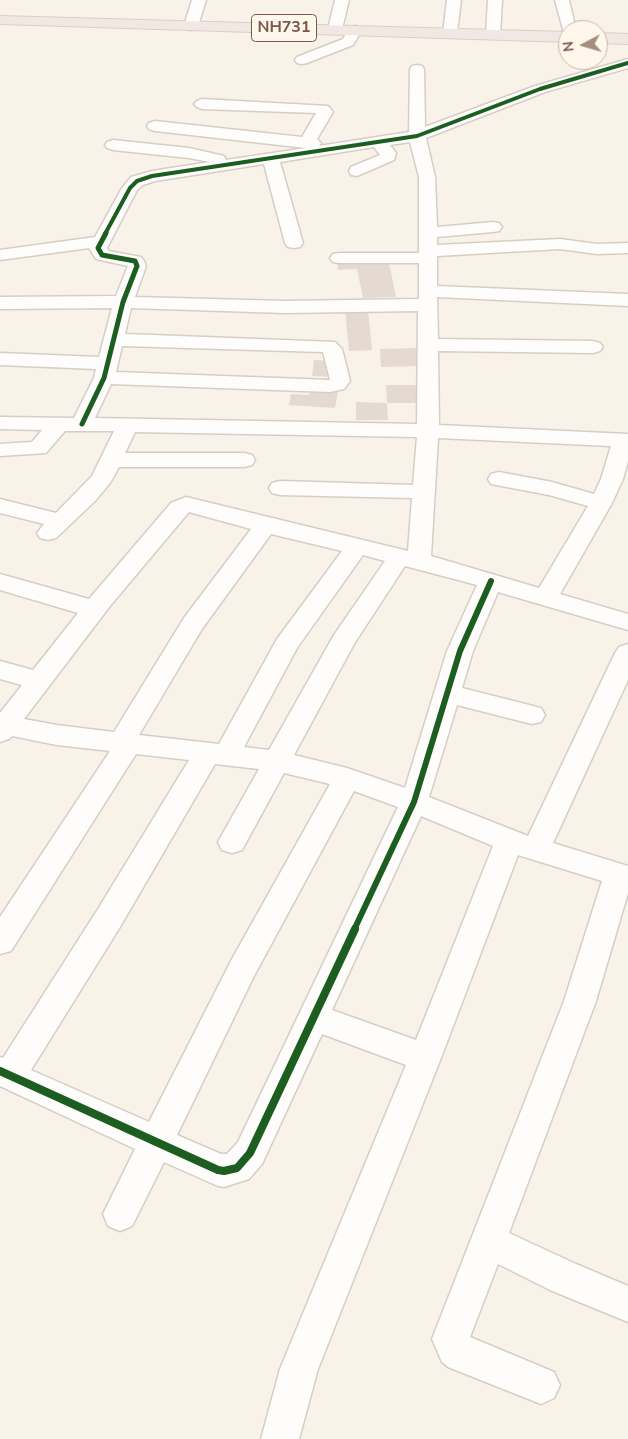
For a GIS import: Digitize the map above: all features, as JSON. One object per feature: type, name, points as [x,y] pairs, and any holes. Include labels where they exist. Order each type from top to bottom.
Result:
[{"type":"highway","name":"NH731","points":[[0,20],[558,37]]},
{"type":"highway","points":[[608,38],[628,39]]},
{"type":"street","points":[[191,26],[199,0]]},
{"type":"street","points":[[335,29],[342,0]]},
{"type":"street","points":[[450,33],[454,0]]},
{"type":"street","points":[[493,34],[495,0]]},
{"type":"street","points":[[562,0],[566,20]]},
{"type":"street","points":[[302,60],[348,42],[356,30]]},
{"type":"street","points":[[82,424],[106,370],[123,302],[137,262],[102,254],[98,248],[130,188],[137,181],[152,176],[348,148],[417,136],[540,89],[628,63]]},
{"type":"street","points":[[232,842],[344,641],[409,559],[423,492],[428,431],[428,247],[426,177],[417,136],[418,69]]},
{"type":"street","points":[[202,104],[324,110],[324,114],[306,143]]},
{"type":"street","points":[[155,126],[348,148]]},
{"type":"street","points":[[357,171],[388,157],[388,153],[379,143]]},
{"type":"street","points":[[113,145],[204,156],[235,164]]},
{"type":"street","points":[[271,159],[294,243]]},
{"type":"street","points":[[428,247],[493,227]]},
{"type":"street","points":[[0,255],[102,241]]},
{"type":"street","points":[[338,258],[428,247],[560,244],[596,249],[628,248]]},
{"type":"street","points":[[0,303],[123,302],[285,307],[428,298],[628,300]]},
{"type":"street","points":[[0,359],[106,370],[330,386],[337,385],[340,381],[332,349],[328,346],[113,340]]},
{"type":"street","points":[[428,345],[593,347]]},
{"type":"street","points":[[0,423],[428,431],[625,440],[612,479],[601,503],[546,597]]},
{"type":"street","points":[[0,450],[38,448],[59,424]]},
{"type":"street","points":[[0,506],[54,527],[88,496],[102,478],[128,425]]},
{"type":"street","points":[[112,460],[244,460]]},
{"type":"street","points":[[498,479],[552,489],[601,503]]},
{"type":"street","points":[[280,488],[423,492]]},
{"type":"street","points":[[2,727],[94,610],[182,506],[193,505],[266,525],[409,559],[491,581],[628,622]]},
{"type":"street","points":[[0,942],[125,744],[193,624],[266,525]]},
{"type":"street","points":[[357,547],[306,615],[217,754],[5,1073],[218,1170],[224,1171],[237,1168],[250,1153],[414,802],[460,651],[491,581]]},
{"type":"street","points":[[0,582],[94,610]]},
{"type":"street","points":[[280,1439],[299,1368],[425,1058],[522,845],[628,655]]},
{"type":"street","points":[[0,670],[39,681]]},
{"type":"street","points":[[447,694],[532,715]]},
{"type":"street","points":[[2,727],[125,744],[277,761],[347,778],[414,802],[522,845],[624,877],[580,1001],[453,1332],[452,1344],[460,1354],[541,1385]]},
{"type":"street","points":[[120,1214],[243,968],[347,778]]},
{"type":"street","points":[[314,1016],[425,1058]]},
{"type":"street","points":[[488,1241],[563,1277],[628,1304]]},
{"type":"building","points":[[388,258],[396,297],[363,298],[357,269],[338,270],[337,260]]},
{"type":"building","points":[[345,309],[368,309],[372,350],[349,351]]},
{"type":"building","points":[[416,348],[418,366],[381,367],[380,349]]},
{"type":"building","points":[[314,360],[335,361],[333,377],[312,376]]},
{"type":"building","points":[[386,385],[416,385],[417,403],[387,403]]},
{"type":"building","points":[[310,390],[338,391],[335,408],[289,405],[291,394],[309,395]]},
{"type":"building","points":[[356,402],[387,403],[388,420],[356,420]]},
{"type":"cycle path","points":[[82,424],[104,378],[123,302],[137,266],[135,261],[102,255],[98,248],[130,188],[137,181],[152,176],[417,136],[540,89],[628,63]]},
{"type":"cycle path","points":[[0,1071],[218,1170],[224,1171],[237,1168],[250,1153],[414,802],[460,651],[491,581]]}]
